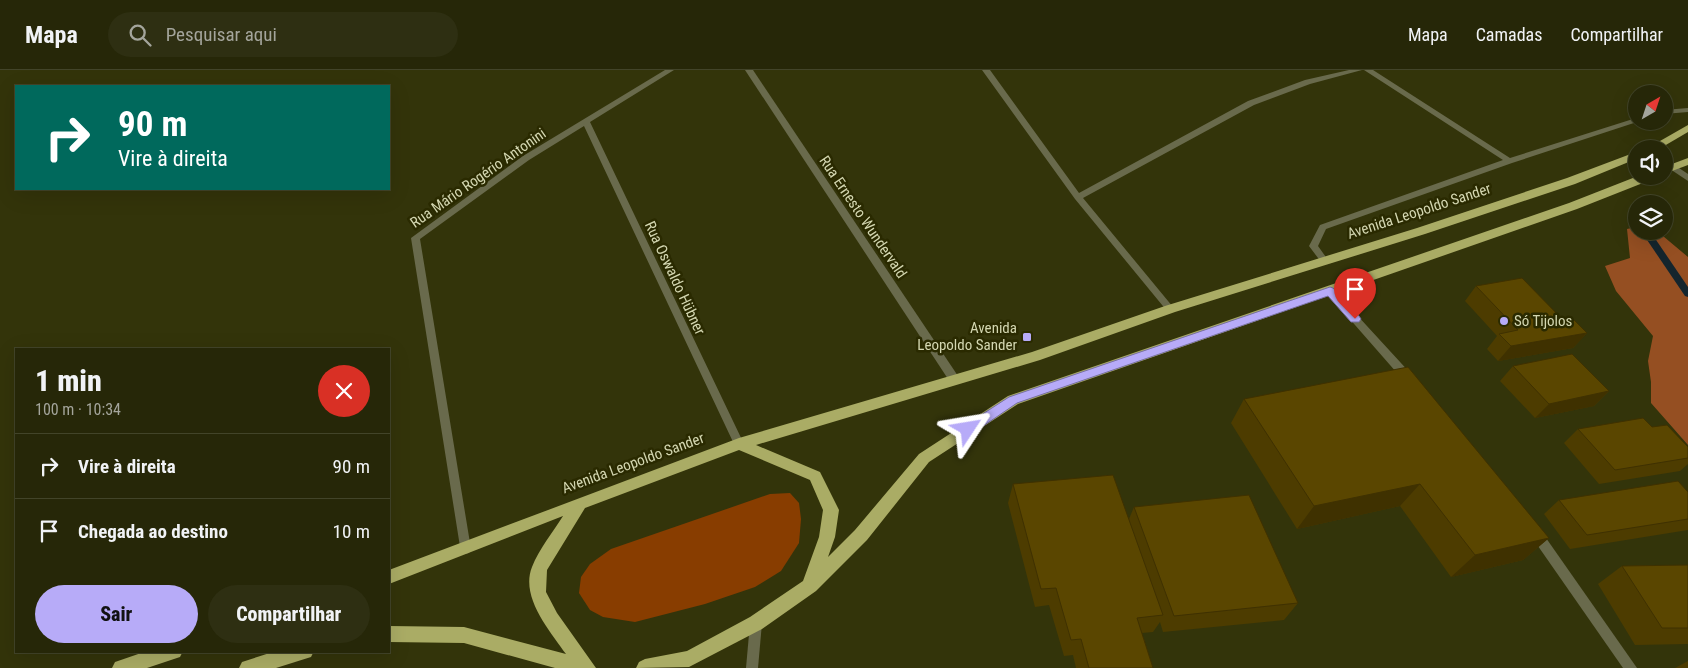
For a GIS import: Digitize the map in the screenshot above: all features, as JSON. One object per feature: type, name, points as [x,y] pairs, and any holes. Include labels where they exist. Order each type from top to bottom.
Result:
[{"type":"highway","points":[[1667,140],[1688,128]]},
{"type":"highway","name":"Avenida Leopoldo Sander","points":[[390,577],[739,444],[1035,356],[1170,309],[1570,181],[1628,158]]},
{"type":"highway","points":[[1673,167],[1688,161]]},
{"type":"highway","points":[[645,668],[689,659],[756,623],[810,586],[861,535],[924,458],[1013,400],[1573,206],[1628,184]]},
{"type":"highway","points":[[739,444],[815,476],[823,491],[831,510],[827,537],[810,586]]},
{"type":"highway","points":[[580,503],[539,568],[538,592],[551,619],[586,668]]},
{"type":"highway","points":[[390,634],[464,635],[586,668]]},
{"type":"highway","points":[[121,668],[168,653]]},
{"type":"highway","points":[[248,668],[298,653]]},
{"type":"street","name":"Rua Mário Rogério Antonini","points":[[465,549],[415,238],[526,158],[587,123],[670,70]]},
{"type":"street","name":"Rua Ernesto Wundervald","points":[[749,70],[954,379]]},
{"type":"street","points":[[986,70],[1078,198],[1170,309]]},
{"type":"street","points":[[1078,198],[1250,104],[1308,82],[1358,70]]},
{"type":"street","points":[[1368,70],[1509,161]]},
{"type":"street","points":[[1673,111],[1688,110]]},
{"type":"street","name":"Rua Oswaldo Hübner","points":[[587,123],[739,444]]},
{"type":"street","points":[[1324,260],[1313,246],[1323,227],[1509,161],[1628,123]]},
{"type":"street","points":[[1673,171],[1688,178]]},
{"type":"street","points":[[1330,291],[1418,390]]},
{"type":"street","points":[[1527,522],[1631,668]]},
{"type":"street","points":[[752,668],[756,623]]},
{"type":"shaded area","points":[[1628,240],[1668,240],[1688,257],[1688,445],[1651,403],[1648,361],[1653,336],[1616,291],[1605,266],[1630,258]]},
{"type":"shaded area","points":[[790,493],[799,503],[801,519],[799,543],[781,571],[755,587],[705,604],[635,622],[603,617],[590,610],[579,593],[581,577],[590,564],[611,549],[770,494]]},
{"type":"building","points":[[1522,278],[1565,322],[1574,320],[1587,333],[1511,346],[1499,334],[1518,330],[1476,286]]},
{"type":"building","points":[[1572,354],[1609,391],[1549,404],[1513,366]]},
{"type":"building","points":[[1408,367],[1549,538],[1475,555],[1420,484],[1314,506],[1244,399]]},
{"type":"building","points":[[1643,418],[1652,427],[1667,425],[1688,447],[1688,458],[1615,470],[1578,429]]},
{"type":"building","points":[[1113,475],[1163,615],[1137,618],[1153,668],[1089,668],[1081,639],[1071,640],[1056,588],[1041,589],[1013,484]]},
{"type":"building","points":[[1678,481],[1688,492],[1688,519],[1587,535],[1559,500]]},
{"type":"building","points":[[1249,495],[1298,603],[1174,616],[1134,507]]},
{"type":"building","points":[[1688,565],[1688,628],[1662,628],[1622,566]]},
{"type":"waterway","points":[[1651,240],[1688,294]]},
{"type":"place","name":"Só Tijolos","points":[[1504,321]]},
{"type":"place","name":"Avenida Leopoldo Sander","points":[[1027,337]]},
{"type":"route","points":[[968,429],[1013,400],[1330,291],[1355,319]]}]
